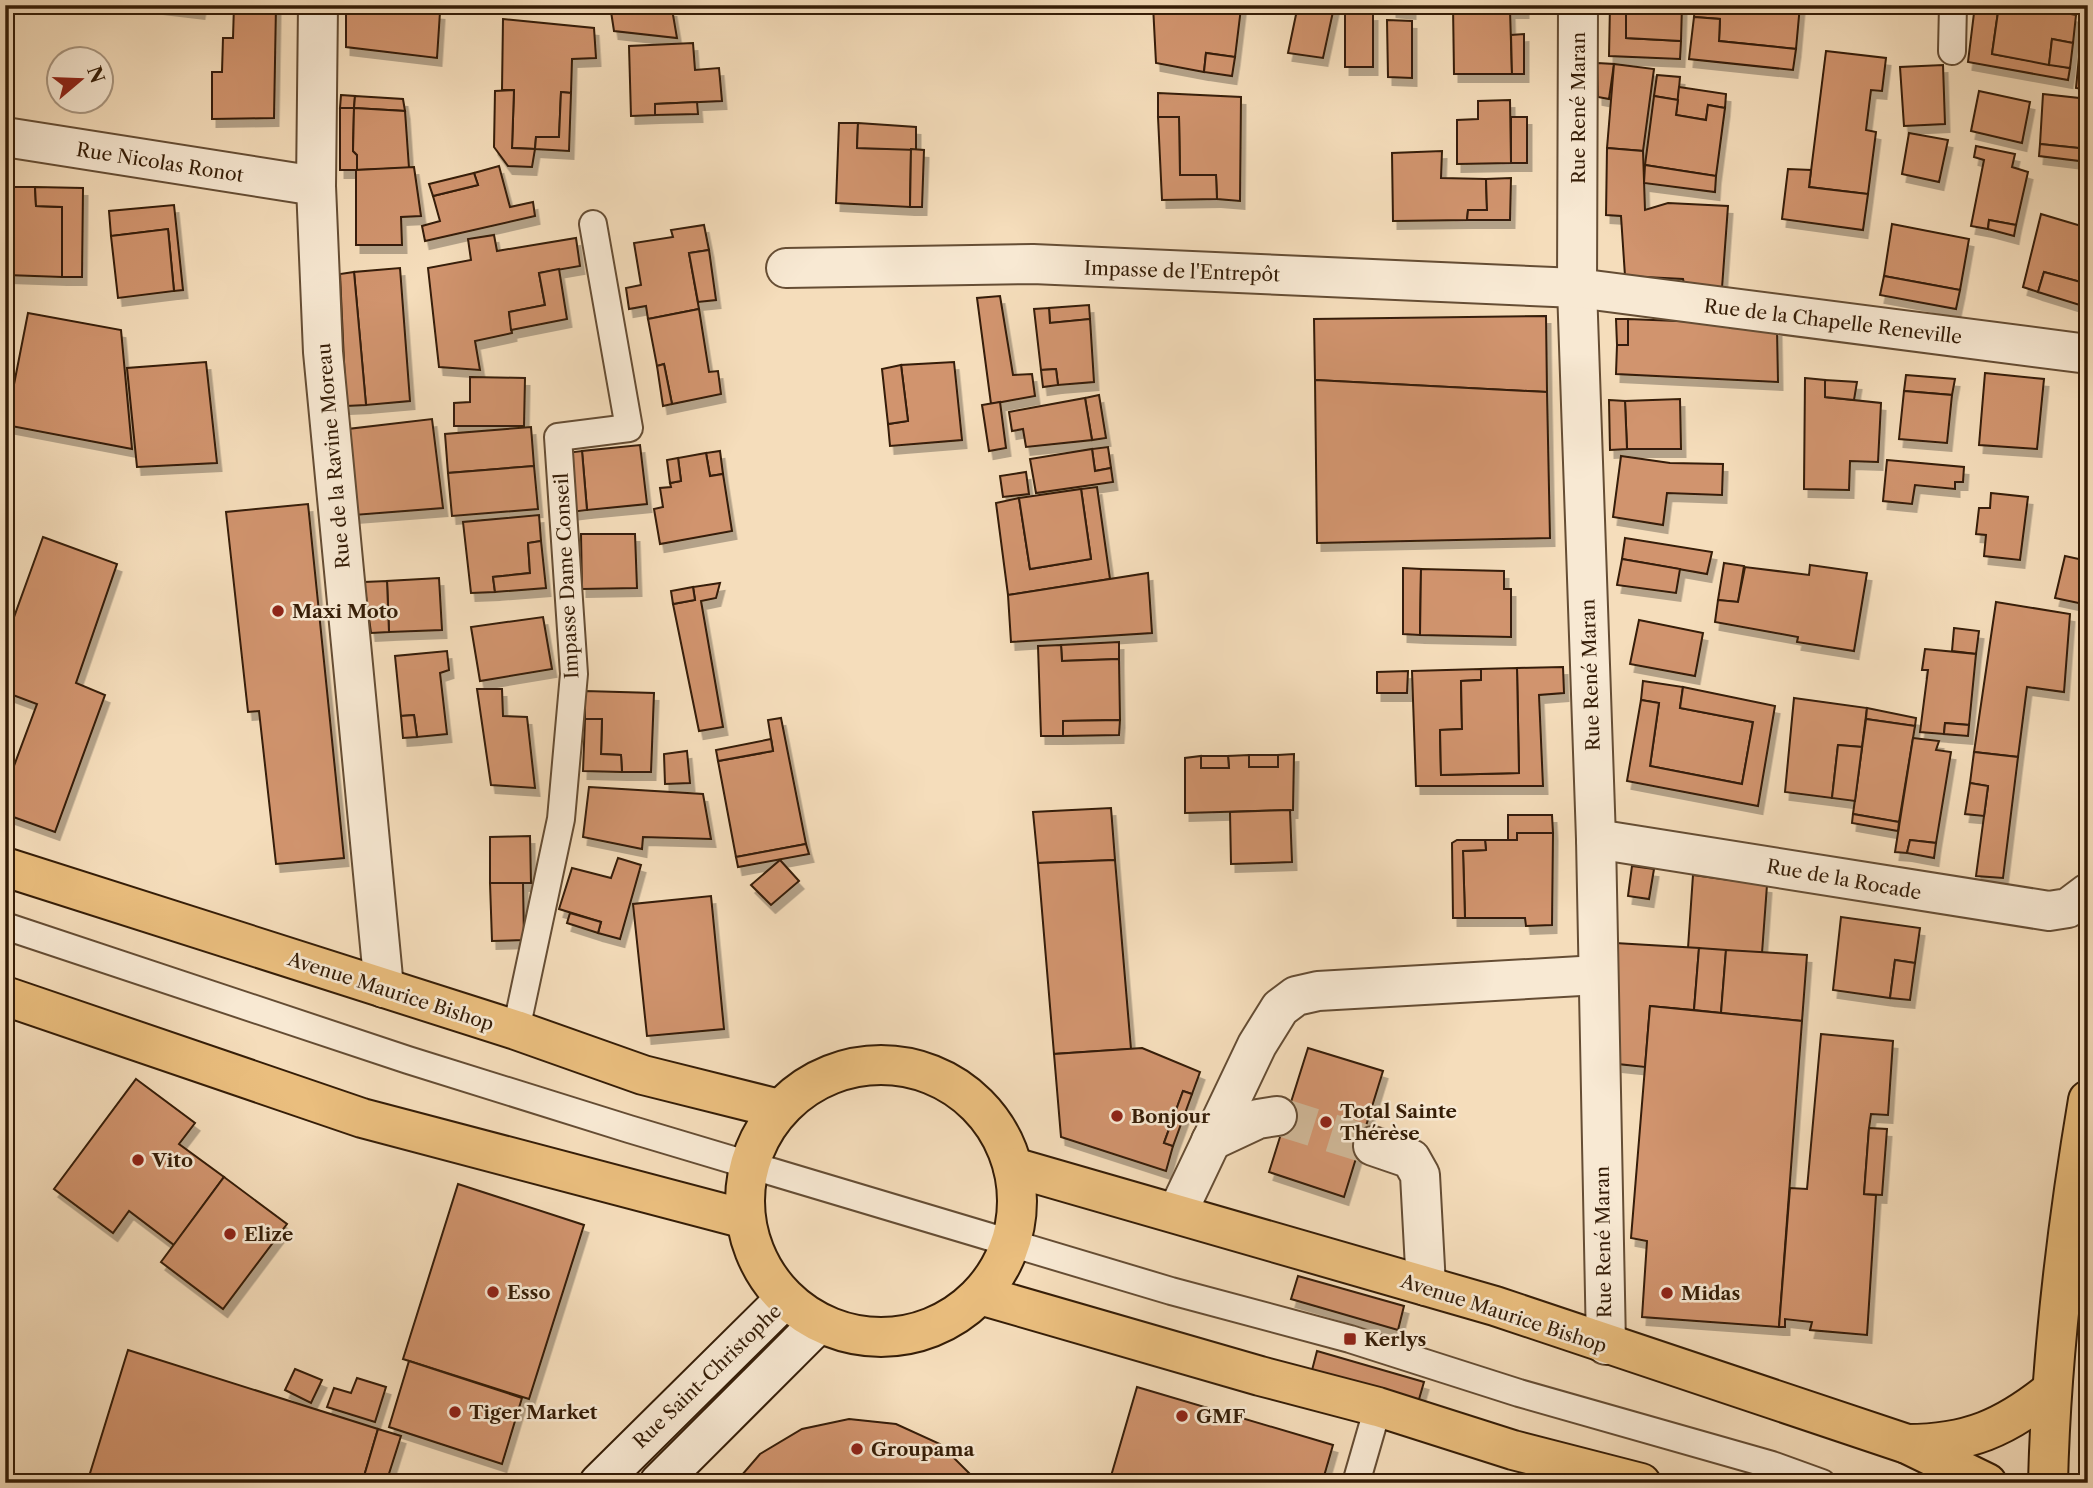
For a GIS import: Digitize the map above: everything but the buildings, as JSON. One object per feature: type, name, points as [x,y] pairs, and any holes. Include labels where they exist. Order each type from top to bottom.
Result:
[{"type":"main road","name":"Avenue Maurice Bishop","points":[[5,867],[516,1030],[643,1075],[779,1109]]},
{"type":"main road","points":[[5,996],[362,1118],[745,1219]]},
{"type":"main road","points":[[876,1065],[913,1068],[947,1081],[976,1104],[998,1133],[1013,1167],[1017,1192],[1011,1243],[999,1271],[980,1295],[958,1314],[933,1328],[904,1336],[876,1338],[846,1334],[819,1323],[785,1299],[766,1275],[753,1249],[745,1219],[749,1165],[766,1126],[779,1109],[807,1086],[840,1070],[876,1065]]},
{"type":"main road","points":[[2048,1483],[2052,1390],[2088,1100]]},
{"type":"main road","name":"Avenue Maurice Bishop","points":[[1013,1167],[1495,1306],[1908,1444],[1987,1483]]},
{"type":"main road","points":[[980,1295],[1260,1376],[1378,1407],[1513,1450],[1641,1483]]},
{"type":"main road","points":[[1908,1444],[1960,1441],[1996,1428],[2027,1410],[2052,1390]]},
{"type":"street","name":"Rue de la Ravine Moreau","points":[[318,5],[316,186],[323,352],[384,988]]},
{"type":"street","name":"Rue René Maran","points":[[1578,5],[1577,288],[1596,839],[1606,1345]]},
{"type":"street","name":"Rue Nicolas Ronot","points":[[5,137],[316,186]]},
{"type":"street","name":"Impasse de l'Entrepôt","points":[[786,268],[1033,264],[1577,288]]},
{"type":"street","name":"Rue de la Chapelle Reneville","points":[[1577,288],[2088,354]]},
{"type":"street","name":"Rue de la Rocade","points":[[1596,839],[2049,911],[2068,908],[2088,893]]},
{"type":"street","points":[[1177,1213],[1257,1045],[1280,1008],[1296,996],[1318,991],[1598,975]]},
{"type":"street","points":[[1211,1141],[1258,1119],[1277,1116]]},
{"type":"street","points":[[1373,1146],[1411,1159],[1420,1175],[1426,1286]]},
{"type":"street","name":"Rue Saint-Christophe","points":[[599,1483],[785,1299]]},
{"type":"street","name":"Rue Saint-Christophe","points":[[659,1483],[819,1323]]},
{"type":"lane","points":[[1952,51],[1953,5]]},
{"type":"lane","name":"Impasse Dame Conseil","points":[[516,1030],[561,819],[573,674],[558,437],[629,428],[593,224]]},
{"type":"lane","points":[[5,926],[408,1060],[749,1165],[1350,1339],[1519,1393],[1772,1465],[1822,1483]]},
{"type":"lane","points":[[1356,1483],[1378,1407]]},
{"type":"tunnel","points":[[1277,1116],[1373,1146]]},
{"type":"place","name":"Maxi Moto","points":[[278,611]]},
{"type":"place","name":"Bonjour","points":[[1117,1116]]},
{"type":"place","name":"Total Sainte Thérèse","points":[[1326,1122]]},
{"type":"place","name":"Vito","points":[[138,1160]]},
{"type":"place","name":"Elize","points":[[230,1234]]},
{"type":"place","name":"Esso","points":[[493,1292]]},
{"type":"place","name":"Midas","points":[[1667,1293]]},
{"type":"place","name":"Kerlys","points":[[1350,1339]]},
{"type":"place","name":"Tiger Market","points":[[455,1412]]},
{"type":"place","name":"GMF","points":[[1182,1416]]},
{"type":"place","name":"Groupama","points":[[857,1449]]}]
